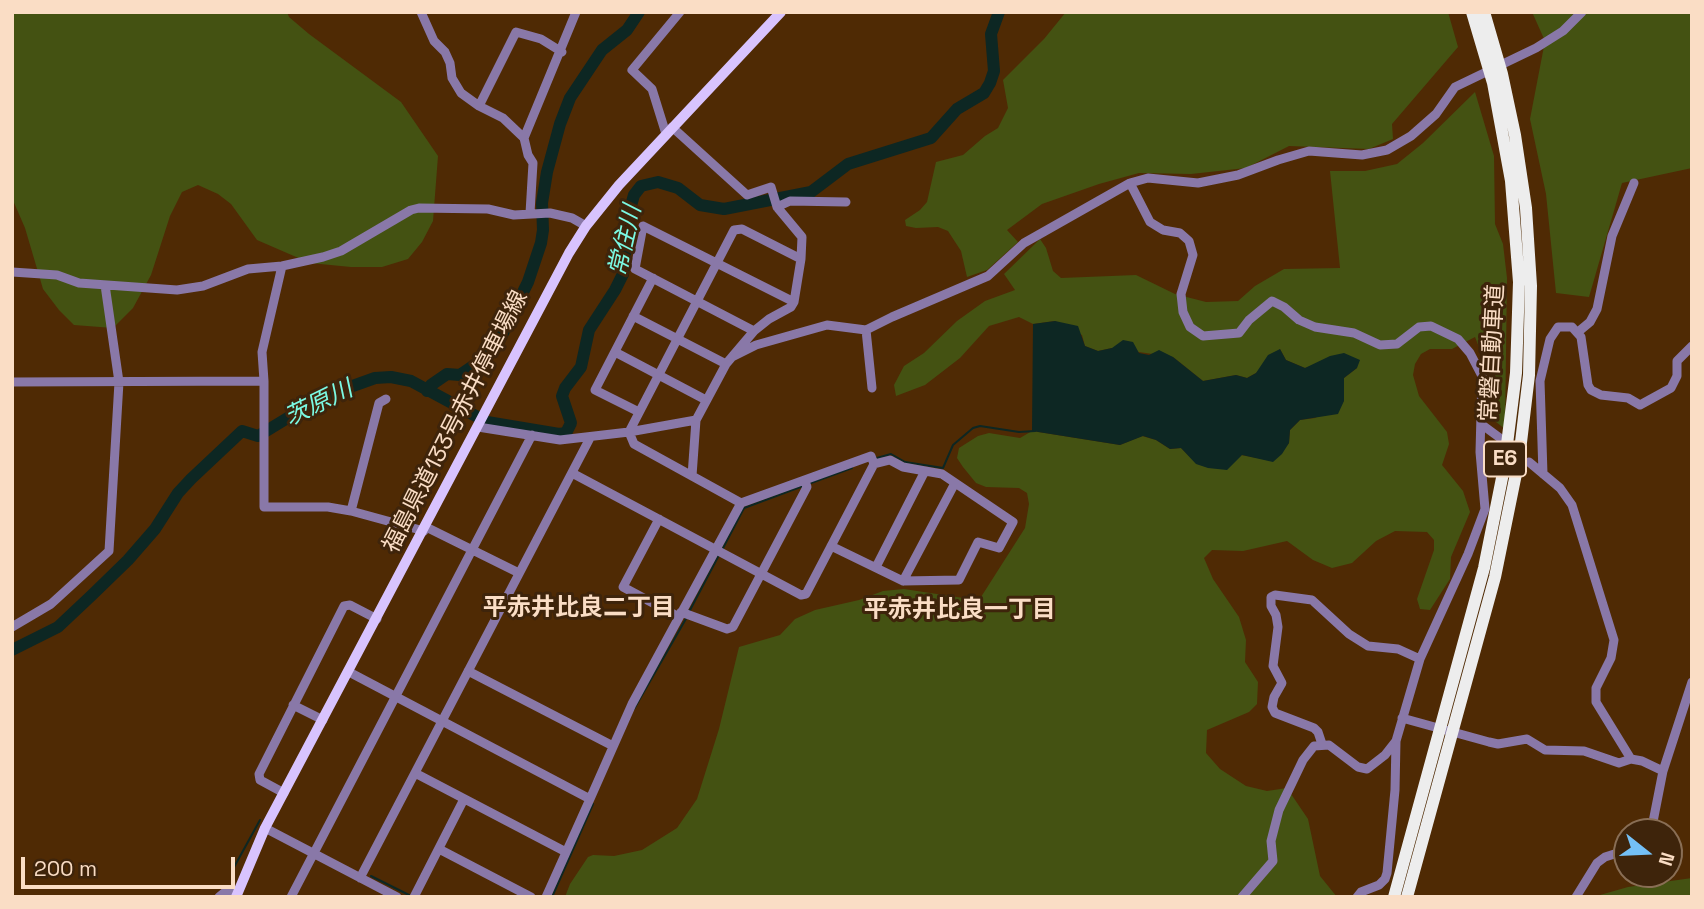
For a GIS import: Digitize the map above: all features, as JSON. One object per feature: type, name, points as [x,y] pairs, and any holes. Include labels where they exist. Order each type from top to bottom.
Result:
[{"type":"highway","name":"常磐自動車道","points":[[1394,897],[1486,556],[1504,468],[1516,373],[1519,282],[1511,181],[1493,83],[1472,12]]},
{"type":"highway","name":"常磐自動車道","points":[[1407,897],[1495,577],[1519,459],[1529,375],[1531,286],[1526,208],[1502,74],[1484,12]]},
{"type":"main road","name":"福島県道133号赤井停車場線","points":[[237,895],[265,828],[425,529],[536,313],[586,226],[669,130],[781,12]]},
{"type":"street","points":[[421,12],[434,41],[445,52],[452,78],[461,93],[503,118],[524,138],[533,163],[532,213]]},
{"type":"street","points":[[524,138],[562,52],[576,12]]},
{"type":"street","points":[[680,12],[632,70],[652,89],[669,130],[747,195],[771,187],[776,205],[802,237],[794,302],[791,307],[754,331],[729,360],[705,400],[696,420],[692,476]]},
{"type":"street","points":[[729,360],[756,345],[827,325],[866,330],[988,276],[1024,243],[1130,183],[1148,178],[1198,183],[1238,175],[1309,151],[1362,155],[1387,150],[1411,136],[1436,114],[1455,87],[1536,48],[1563,31],[1582,12]]},
{"type":"street","points":[[480,106],[516,32],[541,39],[562,52]]},
{"type":"street","points":[[1130,183],[1150,222],[1163,230],[1180,233],[1189,241],[1194,255],[1181,294],[1183,312],[1190,327],[1203,336],[1239,333],[1249,320],[1272,301],[1284,307],[1298,320],[1315,327],[1354,334],[1380,345],[1397,344],[1419,327],[1431,326],[1458,340],[1470,352],[1482,376],[1480,465],[1485,509],[1468,554],[1420,659],[1405,718],[1396,741],[1385,755],[1367,768],[1358,767],[1329,744],[1314,746],[1303,760],[1279,810],[1271,841],[1273,861],[1242,897]]},
{"type":"street","points":[[1578,332],[1590,322],[1597,309],[1612,236],[1634,183]]},
{"type":"street","points":[[776,205],[790,201],[846,202]]},
{"type":"street","points":[[12,272],[57,275],[79,283],[156,290],[191,289],[236,272],[282,266],[341,251],[419,208],[488,209],[514,215],[550,212],[572,218],[586,226]]},
{"type":"street","points":[[754,331],[635,269],[643,226],[794,302]]},
{"type":"street","points":[[801,259],[742,229],[734,230],[629,432],[634,444],[741,503],[806,484],[871,456],[873,461]]},
{"type":"street","points":[[282,266],[262,352],[264,508],[328,507],[425,529],[519,573]]},
{"type":"street","points":[[639,412],[594,390],[653,278]]},
{"type":"street","points":[[12,627],[51,604],[109,551],[119,382],[105,285]]},
{"type":"street","points":[[633,316],[678,339],[729,360]]},
{"type":"street","points":[[1543,474],[1540,381],[1550,340],[1559,327],[1572,327],[1578,332],[1591,390],[1601,395],[1628,398],[1640,405],[1671,388],[1677,376],[1677,361],[1692,346]]},
{"type":"street","points":[[866,330],[872,388]]},
{"type":"street","points":[[615,352],[705,400]]},
{"type":"street","points":[[12,382],[264,381]]},
{"type":"street","points":[[351,511],[379,403],[386,399]]},
{"type":"street","points":[[480,422],[559,440],[590,438],[696,420]]},
{"type":"street","points":[[1480,424],[1500,438]]},
{"type":"street","points":[[287,897],[396,697],[532,435]]},
{"type":"street","points":[[360,878],[590,438]]},
{"type":"street","points":[[831,546],[904,582],[959,580],[978,542],[999,548],[1013,522],[942,474],[903,467],[890,460],[873,461]]},
{"type":"street","points":[[572,473],[801,595],[806,594],[873,461]]},
{"type":"street","points":[[1530,462],[1560,488],[1572,505],[1614,640],[1611,659],[1596,688],[1596,702],[1631,759]]},
{"type":"street","points":[[876,567],[925,471]]},
{"type":"street","points":[[904,582],[955,483]]},
{"type":"street","points":[[659,519],[623,587],[684,615],[727,629],[733,627],[806,484]]},
{"type":"street","points":[[546,897],[632,704],[719,551],[741,503]]},
{"type":"street","points":[[1322,744],[1314,728],[1275,713],[1272,707],[1282,683],[1273,666],[1278,626],[1271,606],[1271,597],[1275,595],[1312,600],[1349,634],[1368,646],[1398,649],[1420,659]]},
{"type":"street","points":[[284,793],[260,780],[258,774],[344,607],[350,605],[377,619]]},
{"type":"street","points":[[468,671],[613,746]]},
{"type":"street","points":[[349,673],[590,799]]},
{"type":"street","points":[[1654,818],[1662,771],[1692,682]]},
{"type":"street","points":[[293,705],[323,720]]},
{"type":"street","points":[[1405,718],[1498,744],[1527,740],[1553,751],[1584,751],[1619,763],[1631,759],[1642,761],[1662,771]]},
{"type":"street","points":[[1357,897],[1361,892],[1379,885],[1387,873],[1396,741]]},
{"type":"street","points":[[415,772],[566,852]]},
{"type":"street","points":[[414,897],[464,799]]},
{"type":"street","points":[[265,828],[397,897]]},
{"type":"street","points":[[439,849],[531,897]]},
{"type":"street","points":[[1576,897],[1597,863],[1613,854]]},
{"type":"street","points":[[219,897],[225,892],[237,895]]},
{"type":"green space","points":[[12,12],[287,12],[289,17],[309,34],[401,102],[438,156],[433,221],[422,242],[408,259],[382,267],[310,263],[257,240],[231,204],[218,194],[198,185],[182,192],[170,216],[151,275],[133,308],[113,328],[74,325],[43,289],[25,228],[12,198]]},
{"type":"green space","points":[[1066,12],[1448,12],[1458,47],[1392,124],[1393,139],[1369,149],[1289,146],[1246,168],[1191,174],[1139,173],[1099,184],[1042,204],[1007,230],[1018,242],[987,270],[967,277],[961,251],[948,231],[938,227],[906,226],[905,220],[927,202],[936,162],[963,155],[998,128],[1008,108],[1003,80],[1044,39]]},
{"type":"green space","points":[[1532,12],[1692,12],[1692,168],[1622,183],[1589,297],[1556,293],[1546,194],[1530,119],[1545,41]]},
{"type":"green space","points":[[1475,92],[1494,156],[1495,224],[1503,244],[1507,278],[1505,429],[1487,415],[1493,383],[1475,337],[1452,349],[1430,349],[1421,354],[1413,375],[1419,396],[1447,432],[1449,444],[1442,465],[1463,491],[1470,512],[1451,557],[1450,579],[1430,610],[1420,609],[1417,599],[1434,550],[1434,540],[1427,532],[1395,531],[1376,541],[1352,563],[1332,568],[1313,560],[1287,541],[1243,551],[1212,550],[1204,558],[1213,579],[1239,617],[1246,640],[1245,662],[1258,682],[1257,704],[1249,712],[1207,730],[1206,753],[1220,769],[1246,786],[1267,791],[1287,788],[1308,819],[1320,876],[1337,897],[565,897],[570,884],[588,857],[614,856],[642,850],[677,828],[697,799],[719,729],[739,647],[780,635],[795,619],[815,610],[859,600],[883,591],[904,589],[970,599],[981,597],[1025,528],[1029,504],[1027,493],[1019,488],[986,487],[976,483],[957,458],[959,448],[978,436],[989,433],[1020,438],[1032,431],[1120,445],[1142,436],[1156,440],[1170,449],[1181,448],[1197,464],[1241,455],[1273,461],[1289,443],[1290,430],[1300,420],[1315,418],[1344,401],[1344,378],[1357,368],[1315,365],[1305,368],[1286,360],[1280,349],[1256,373],[1247,378],[1236,375],[1203,381],[1173,357],[1112,348],[1098,351],[1085,346],[1082,335],[1055,321],[1033,324],[1019,317],[989,326],[960,358],[925,385],[896,396],[894,385],[904,366],[924,353],[957,321],[985,301],[1015,290],[1004,274],[1040,239],[1046,248],[1053,271],[1061,278],[1136,275],[1175,294],[1206,302],[1238,301],[1255,286],[1284,269],[1340,268],[1330,171],[1365,171],[1397,164],[1423,143]]},
{"type":"green space","points":[[1692,878],[1692,897],[1593,897],[1624,888],[1683,888],[1683,879]]},
{"type":"water","points":[[1055,321],[1078,326],[1085,346],[1098,351],[1112,348],[1123,340],[1133,342],[1139,353],[1149,355],[1159,350],[1173,357],[1203,381],[1236,375],[1247,378],[1256,373],[1268,355],[1280,349],[1286,360],[1305,368],[1330,356],[1344,353],[1360,360],[1357,368],[1344,378],[1344,401],[1338,414],[1300,420],[1290,430],[1289,443],[1282,454],[1273,462],[1242,455],[1227,470],[1208,468],[1196,464],[1181,448],[1170,449],[1143,436],[1120,445],[1032,431],[1033,324]]},
{"type":"waterway","name":"茨原川","points":[[427,391],[447,374],[460,375],[479,362],[499,341],[528,282],[541,243],[542,203],[547,172],[570,98],[602,50],[627,30],[639,12]]},
{"type":"waterway","name":"常住川","points":[[12,650],[58,627],[92,595],[155,529],[178,493],[242,431],[258,436],[322,397],[375,378],[391,377],[411,381],[487,422],[566,433],[571,423],[562,396],[581,367],[589,330],[623,274],[630,209],[634,195],[641,186],[658,182],[678,188],[700,205],[724,209],[811,192],[848,164],[931,138],[957,109],[984,93],[990,83],[994,71],[991,34],[999,12]]},
{"type":"waterway","points":[[877,458],[891,454],[905,462],[943,468],[953,445],[973,428],[980,426],[1019,432],[1035,431]]},
{"type":"waterway","points":[[811,483],[852,468]]},
{"type":"waterway","points":[[722,550],[744,508],[803,486]]},
{"type":"waterway","points":[[689,612],[719,555]]},
{"type":"waterway","points":[[634,709],[687,617]]},
{"type":"waterway","points":[[552,897],[593,804]]},
{"type":"waterway","points":[[233,869],[260,820]]},
{"type":"waterway","points":[[371,876],[409,895]]},
{"type":"district","name":"平赤井比良二丁目","points":[[579,608]]},
{"type":"district","name":"平赤井比良一丁目","points":[[960,610]]}]
